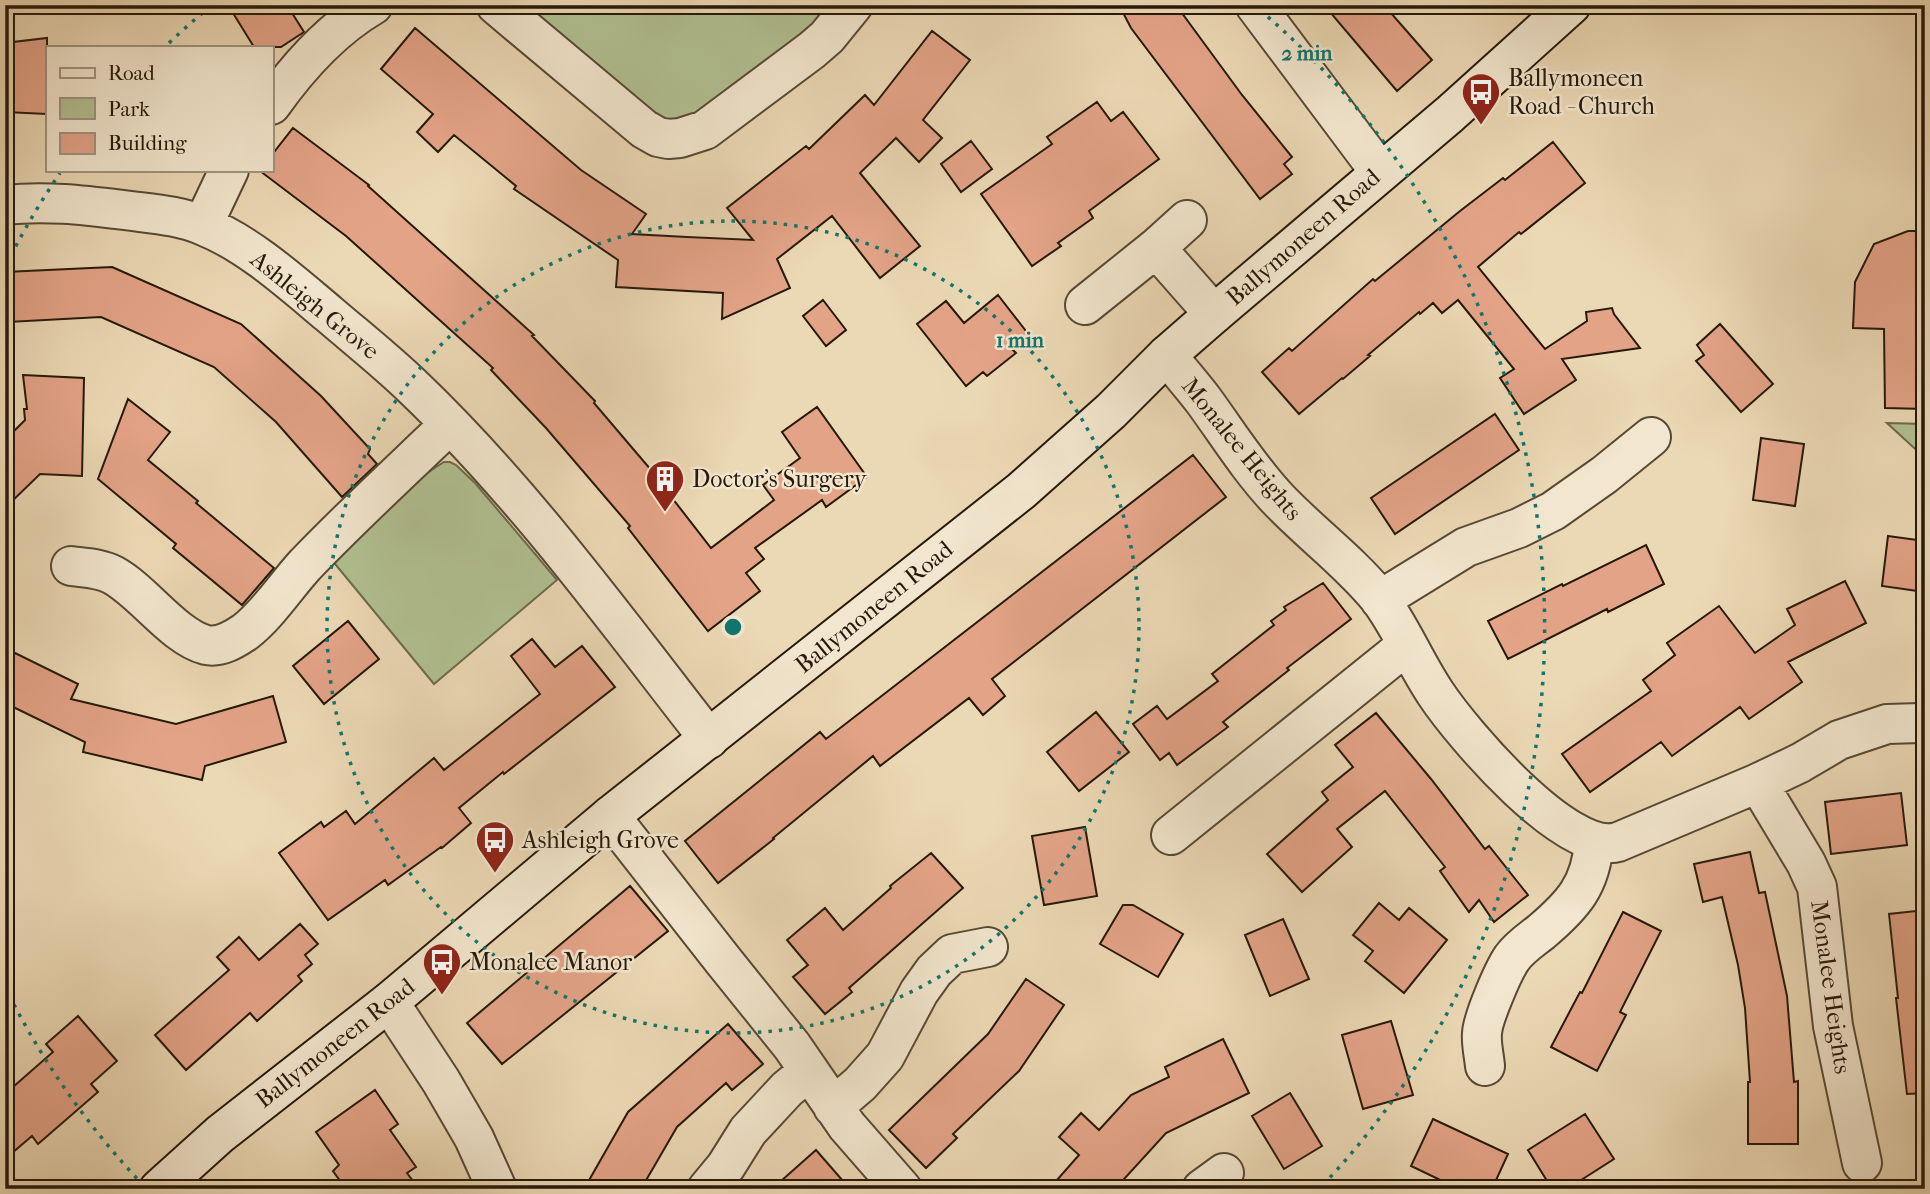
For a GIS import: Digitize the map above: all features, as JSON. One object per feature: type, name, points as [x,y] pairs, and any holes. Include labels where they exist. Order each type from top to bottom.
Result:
[{"type":"street","points":[[496,5],[643,130],[668,139],[705,130],[812,50],[827,37],[853,5]]},
{"type":"street","points":[[1255,5],[1380,172]]},
{"type":"street","name":"Ballymoneen Road","points":[[159,1189],[220,1134],[389,1002],[610,816],[1021,491],[1111,411],[1167,355],[1450,114],[1571,5]]},
{"type":"street","points":[[273,102],[311,57],[365,7]]},
{"type":"street","points":[[203,225],[228,172]]},
{"type":"street","name":"Ashleigh Grove","points":[[5,205],[31,202],[83,205],[174,217],[203,225],[232,240],[311,299],[393,369],[450,424],[509,489],[559,548],[709,739]]},
{"type":"street","points":[[1085,305],[1187,220]]},
{"type":"street","points":[[1156,248],[1214,314]]},
{"type":"street","name":"Monalee Heights","points":[[1167,355],[1267,486],[1380,600],[1444,705],[1480,751],[1559,824],[1594,842]]},
{"type":"street","points":[[71,566],[111,574],[200,643],[209,646],[226,643],[253,625],[304,567],[450,424]]},
{"type":"street","points":[[1380,600],[1466,547],[1519,528],[1553,511],[1605,475],[1651,437]]},
{"type":"street","points":[[1171,835],[1406,645]]},
{"type":"street","points":[[1485,1066],[1482,1033],[1484,1022],[1509,963],[1521,949],[1559,917],[1576,897],[1593,862],[1594,842],[1610,844],[1627,839],[1758,783],[1849,736],[1887,724],[1920,723]]},
{"type":"street","name":"Monalee Heights","points":[[1758,783],[1806,863],[1817,887],[1833,1026],[1862,1163]]},
{"type":"street","points":[[610,816],[771,1020],[859,1141],[901,1189]]},
{"type":"street","points":[[834,1107],[860,1084],[885,1056],[919,992],[934,971],[952,954],[988,947]]},
{"type":"street","points":[[389,1002],[441,1081],[474,1138],[497,1189]]},
{"type":"street","points":[[707,1189],[748,1132],[787,1089],[809,1071]]},
{"type":"green space","points":[[520,5],[837,5],[699,116],[668,121],[656,119]]},
{"type":"green space","points":[[1887,423],[1925,424],[1925,458]]},
{"type":"green space","points":[[444,462],[456,465],[475,483],[557,580],[434,684],[331,559],[427,473]]},
{"type":"building","points":[[228,5],[287,5],[304,32],[281,47],[253,46]]},
{"type":"building","points":[[1119,5],[1176,5],[1242,95],[1292,157],[1284,164],[1292,174],[1260,199],[1131,28]]},
{"type":"building","points":[[1324,5],[1384,5],[1432,60],[1397,91]]},
{"type":"building","points":[[415,28],[581,170],[646,214],[632,234],[753,240],[727,208],[806,146],[809,149],[865,95],[874,105],[932,31],[970,60],[923,120],[942,138],[919,162],[896,138],[860,173],[920,246],[880,278],[832,216],[777,259],[790,288],[722,319],[723,293],[616,287],[618,260],[514,189],[516,186],[454,135],[438,152],[417,132],[433,114],[381,69]]},
{"type":"building","points":[[47,38],[46,114],[5,112],[5,43]]},
{"type":"building","points":[[1097,102],[1111,121],[1123,112],[1159,159],[1089,211],[1093,218],[1058,243],[1061,246],[1032,266],[981,194],[1052,144],[1047,137]]},
{"type":"building","points":[[293,128],[369,185],[534,335],[532,336],[595,401],[711,548],[774,500],[763,485],[800,458],[782,432],[817,407],[867,477],[826,507],[822,500],[755,548],[764,559],[746,573],[760,591],[708,631],[628,528],[630,526],[546,428],[491,370],[493,368],[346,236],[261,172],[273,172],[273,153]]},
{"type":"building","points":[[971,141],[992,169],[961,192],[941,164]]},
{"type":"building","points":[[1553,142],[1585,183],[1521,234],[1519,232],[1478,267],[1545,349],[1587,321],[1586,312],[1612,308],[1640,348],[1562,359],[1576,380],[1524,414],[1500,378],[1514,369],[1458,300],[1442,313],[1433,303],[1299,414],[1262,372],[1289,348],[1292,351],[1373,279],[1375,281],[1460,211]]},
{"type":"building","points":[[1908,231],[1925,231],[1925,409],[1885,408],[1884,329],[1853,328],[1855,282],[1874,244]]},
{"type":"building","points":[[112,267],[241,324],[321,396],[370,449],[368,454],[377,464],[342,497],[276,422],[214,367],[101,317],[8,322],[5,272]]},
{"type":"building","points":[[998,295],[1029,335],[1012,349],[1016,353],[987,376],[983,372],[966,386],[917,324],[946,301],[964,323]]},
{"type":"building","points":[[823,300],[846,330],[826,346],[803,316]]},
{"type":"building","points":[[1720,324],[1773,384],[1741,412],[1696,361],[1704,355],[1697,345]]},
{"type":"building","points":[[23,375],[84,378],[82,476],[40,474],[5,508],[5,440],[25,420],[24,409],[27,409]]},
{"type":"building","points":[[128,399],[170,432],[148,460],[274,568],[242,605],[173,548],[176,544],[98,479]]},
{"type":"building","points":[[1495,414],[1519,450],[1395,534],[1371,498]]},
{"type":"building","points":[[1761,438],[1804,444],[1795,506],[1753,500]]},
{"type":"building","points":[[1193,455],[1226,497],[992,679],[1005,696],[983,715],[969,698],[880,766],[873,756],[718,883],[685,841],[820,732],[826,739]]},
{"type":"building","points":[[1888,536],[1925,541],[1925,592],[1882,586]]},
{"type":"building","points":[[1646,545],[1664,584],[1608,612],[1607,609],[1508,659],[1488,621]]},
{"type":"building","points":[[1845,581],[1866,623],[1788,662],[1802,682],[1749,719],[1740,707],[1672,756],[1661,742],[1590,792],[1562,754],[1651,691],[1643,680],[1675,655],[1667,643],[1719,606],[1755,653],[1795,625],[1787,609]]},
{"type":"building","points":[[1323,583],[1351,619],[1223,722],[1228,727],[1177,765],[1169,753],[1160,760],[1133,724],[1157,706],[1167,719],[1218,681],[1212,674],[1274,625],[1271,621],[1286,610],[1284,607]]},
{"type":"building","points":[[348,621],[379,659],[324,704],[293,666]]},
{"type":"building","points":[[532,639],[555,667],[582,646],[615,687],[459,808],[471,823],[442,848],[388,885],[385,880],[328,920],[279,853],[321,822],[324,827],[346,811],[355,824],[434,758],[444,770],[540,694],[511,656]]},
{"type":"building","points":[[15,653],[78,684],[71,699],[176,724],[273,696],[286,742],[205,766],[202,780],[83,752],[85,742],[5,703],[5,672]]},
{"type":"building","points":[[1096,712],[1129,752],[1079,791],[1047,752]]},
{"type":"building","points":[[1376,713],[1485,849],[1489,846],[1528,895],[1494,922],[1479,900],[1469,912],[1440,871],[1445,867],[1385,791],[1337,829],[1352,847],[1302,892],[1267,854],[1328,800],[1322,792],[1353,767],[1335,745]]},
{"type":"building","points":[[1901,793],[1907,845],[1831,854],[1825,802]]},
{"type":"building","points":[[1085,827],[1097,896],[1044,905],[1032,836]]},
{"type":"building","points":[[1750,852],[1759,893],[1765,892],[1787,996],[1794,1082],[1798,1081],[1798,1144],[1748,1144],[1750,1082],[1745,1008],[1738,965],[1722,897],[1703,902],[1694,864]]},
{"type":"building","points":[[931,853],[963,888],[849,988],[852,992],[825,1014],[793,977],[808,965],[787,940],[825,908],[843,930],[891,888],[890,886]]},
{"type":"building","points":[[630,886],[668,931],[502,1064],[467,1023]]},
{"type":"building","points":[[1379,903],[1399,920],[1409,908],[1447,940],[1404,993],[1365,961],[1373,951],[1353,935]]},
{"type":"building","points":[[1123,905],[1133,905],[1183,934],[1158,977],[1100,944]]},
{"type":"building","points":[[1925,910],[1925,1093],[1907,1094],[1889,914]]},
{"type":"building","points":[[1623,912],[1661,931],[1620,1012],[1626,1015],[1597,1071],[1551,1047]]},
{"type":"building","points":[[1283,919],[1309,979],[1270,996],[1245,935]]},
{"type":"building","points":[[300,924],[318,944],[305,955],[312,964],[298,976],[302,981],[257,1021],[250,1013],[186,1070],[155,1035],[229,970],[217,957],[239,937],[259,960]]},
{"type":"building","points":[[1026,979],[1064,1005],[1019,1071],[953,1134],[957,1138],[926,1168],[889,1130],[988,1034]]},
{"type":"building","points":[[78,1016],[117,1061],[91,1084],[98,1092],[38,1144],[32,1136],[5,1159],[5,1094],[53,1052],[46,1044]]},
{"type":"building","points":[[1391,1021],[1413,1095],[1363,1109],[1342,1035]]},
{"type":"building","points":[[728,1024],[763,1064],[732,1090],[726,1083],[677,1127],[641,1189],[584,1189],[628,1112]]},
{"type":"building","points":[[1223,1039],[1249,1093],[1166,1133],[1115,1189],[1049,1189],[1079,1155],[1059,1137],[1081,1113],[1099,1130],[1131,1095],[1169,1077],[1165,1067]]},
{"type":"building","points":[[375,1090],[398,1124],[390,1130],[416,1167],[407,1173],[419,1189],[346,1189],[333,1171],[339,1165],[316,1132]]},
{"type":"building","points":[[1290,1093],[1322,1146],[1284,1169],[1252,1116]]},
{"type":"building","points":[[1585,1114],[1614,1159],[1567,1189],[1552,1189],[1528,1150]]},
{"type":"building","points":[[1433,1119],[1508,1154],[1492,1189],[1459,1189],[1411,1166]]},
{"type":"building","points":[[816,1150],[850,1189],[772,1189]]},
{"type":"place","name":"Ballymoneen Road - Church","points":[[1481,126]]},
{"type":"place","name":"Doctor's Surgery","points":[[665,513]]},
{"type":"place","name":"Ashleigh Grove","points":[[495,874]]},
{"type":"place","name":"Monalee Manor","points":[[442,996]]}]
